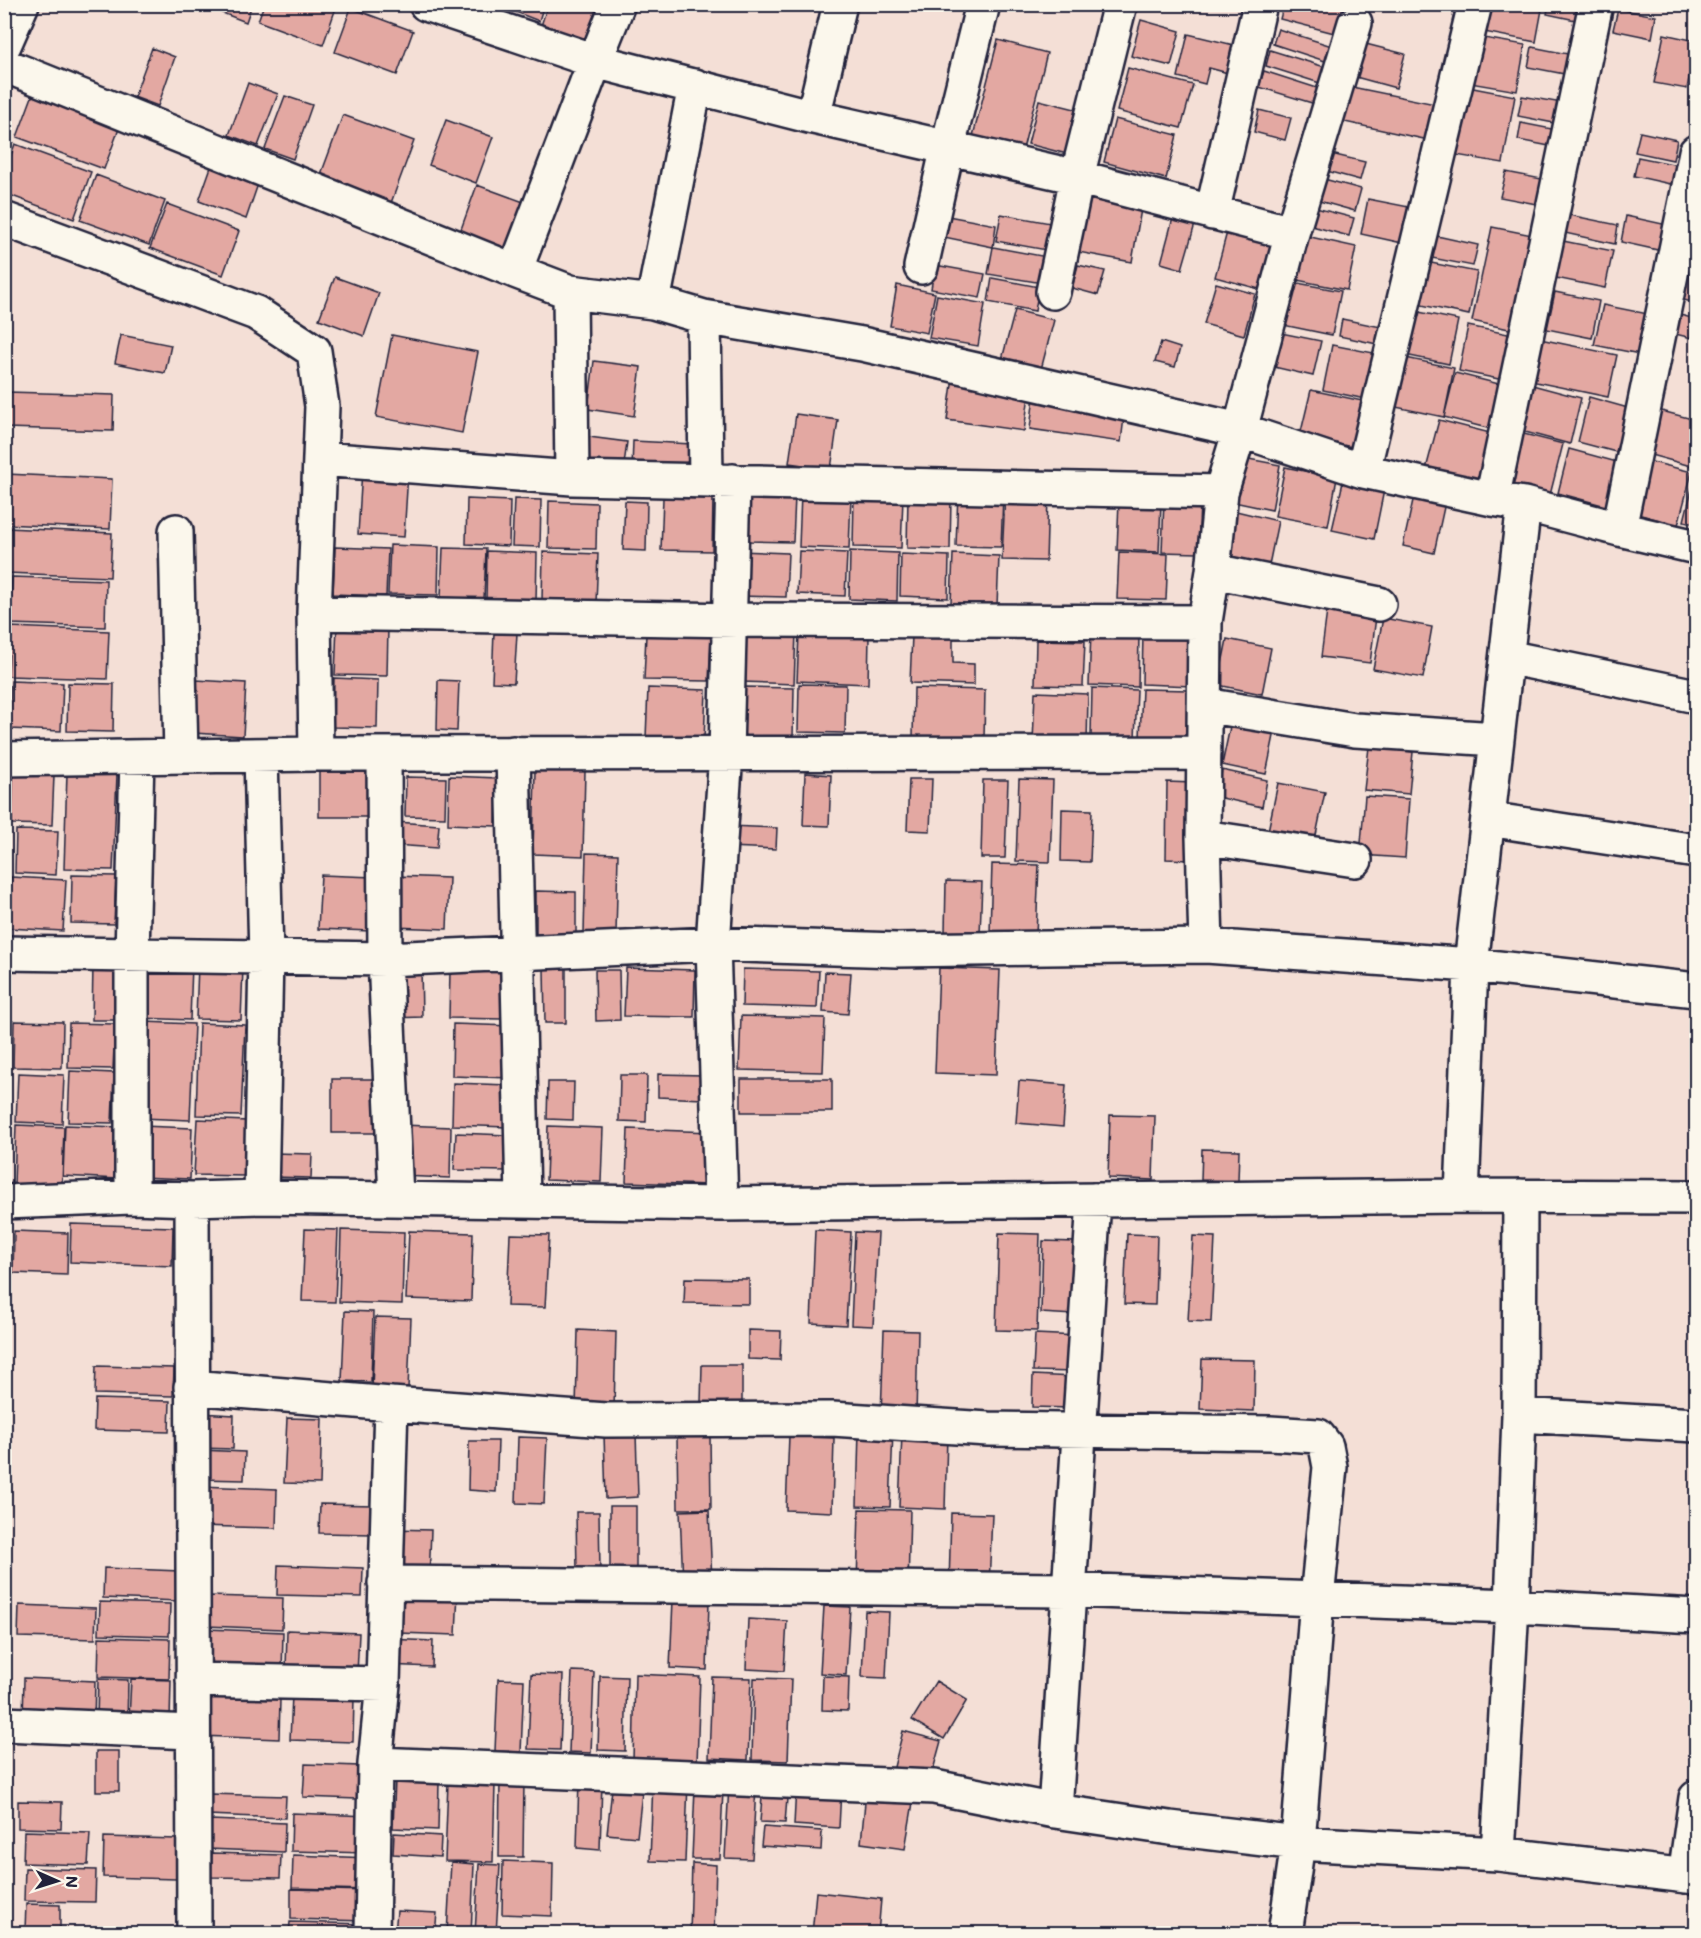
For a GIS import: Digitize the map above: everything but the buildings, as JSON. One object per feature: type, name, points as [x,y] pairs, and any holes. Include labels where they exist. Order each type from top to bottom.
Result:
[{"type":"street","points":[[4,45],[22,4]]},
{"type":"street","points":[[426,4],[595,61],[813,117],[1077,177],[1292,233]]},
{"type":"street","points":[[515,271],[618,4]]},
{"type":"street","points":[[813,117],[840,4]]},
{"type":"street","points":[[921,267],[983,4]]},
{"type":"street","points":[[1053,292],[1077,177],[1120,4]]},
{"type":"street","points":[[1212,213],[1260,4]]},
{"type":"street","points":[[1363,471],[1475,4]]},
{"type":"street","points":[[1492,499],[1596,4]]},
{"type":"street","points":[[1206,946],[1203,837],[1205,622],[1221,492],[1240,430],[1292,233],[1355,23]]},
{"type":"street","points":[[4,65],[570,292],[653,302],[704,317],[862,344],[1240,430],[1363,471],[1524,504],[1696,547]]},
{"type":"street","points":[[653,302],[695,86]]},
{"type":"street","points":[[1619,529],[1696,152]]},
{"type":"street","points":[[4,219],[256,313],[314,351],[322,406],[314,613],[316,754]]},
{"type":"street","points":[[570,292],[572,478]]},
{"type":"street","points":[[704,317],[720,481],[730,618],[726,753],[713,944],[721,1204]]},
{"type":"street","points":[[320,459],[572,478],[1221,492]]},
{"type":"street","points":[[1462,1196],[1471,965],[1524,504]]},
{"type":"street","points":[[176,531],[181,756]]},
{"type":"street","points":[[1213,571],[1379,604]]},
{"type":"street","points":[[314,613],[1205,622]]},
{"type":"street","points":[[1506,657],[1696,696]]},
{"type":"street","points":[[1205,705],[1355,730],[1497,739]]},
{"type":"street","points":[[4,759],[513,753],[1204,753]]},
{"type":"street","points":[[513,753],[523,1200]]},
{"type":"street","points":[[384,754],[385,959],[396,1197]]},
{"type":"street","points":[[261,755],[266,957],[261,1197]]},
{"type":"street","points":[[132,1197],[132,954],[137,757]]},
{"type":"street","points":[[1488,819],[1696,851]]},
{"type":"street","points":[[1203,837],[1355,860]]},
{"type":"street","points":[[4,953],[385,959],[713,944],[897,950],[1206,946],[1471,965],[1696,990]]},
{"type":"street","points":[[4,1202],[132,1197],[396,1197],[721,1204],[1462,1196],[1696,1197]]},
{"type":"street","points":[[1498,1854],[1512,1606],[1519,1415],[1520,1196]]},
{"type":"street","points":[[192,1198],[192,1732],[195,1934]]},
{"type":"street","points":[[1055,1811],[1094,1200]]},
{"type":"street","points":[[191,1387],[606,1420],[831,1419],[988,1429],[1318,1436],[1326,1446],[1330,1467],[1298,1843],[1285,1934]]},
{"type":"street","points":[[372,1934],[375,1764],[383,1684],[391,1404]]},
{"type":"street","points":[[1519,1415],[1696,1425]]},
{"type":"street","points":[[385,1583],[1068,1590],[1512,1606],[1696,1616]]},
{"type":"street","points":[[193,1680],[383,1684]]},
{"type":"street","points":[[4,1724],[192,1732]]},
{"type":"street","points":[[375,1764],[934,1787],[1055,1811],[1170,1828],[1298,1843],[1498,1854],[1691,1876],[1696,1798]]}]
